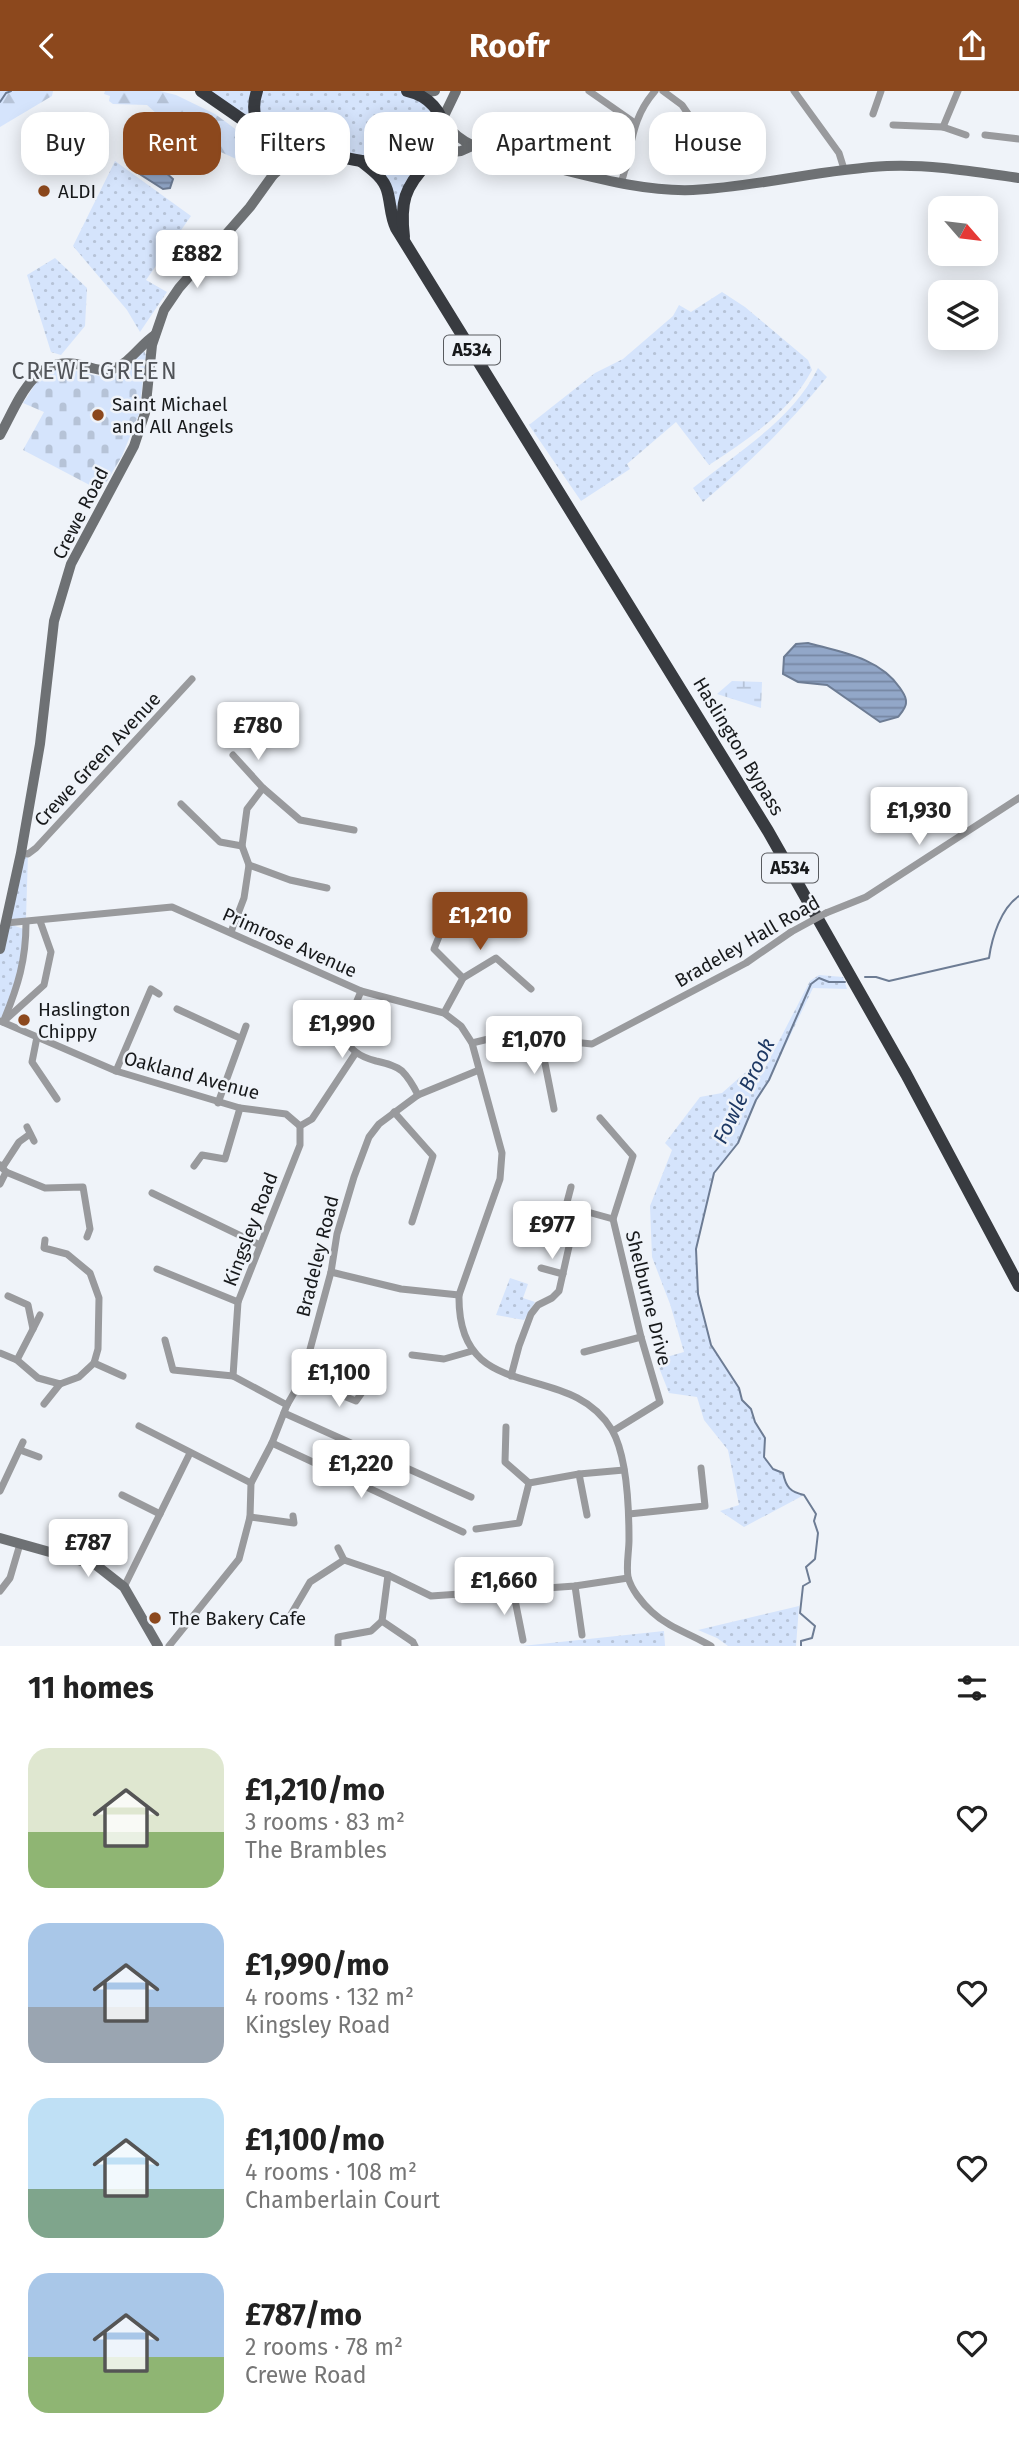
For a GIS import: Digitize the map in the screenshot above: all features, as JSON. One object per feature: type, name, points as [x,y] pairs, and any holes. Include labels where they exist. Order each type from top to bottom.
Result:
[{"type":"highway","points":[[201,91],[235,115]]},
{"type":"highway","points":[[254,112],[257,91]]},
{"type":"highway","points":[[412,92],[428,99],[438,112]]},
{"type":"highway","points":[[350,159],[364,161]]},
{"type":"highway","name":"Haslington Bypass","points":[[361,161],[376,173],[386,186],[392,220],[782,855],[906,1074],[1019,1286]]},
{"type":"highway","points":[[404,237],[402,220],[405,195],[417,175]]},
{"type":"street","points":[[412,92],[435,91]]},
{"type":"street","points":[[446,112],[456,91]]},
{"type":"street","points":[[589,91],[619,112]]},
{"type":"street","points":[[635,123],[644,103],[655,91]]},
{"type":"street","points":[[663,91],[687,112]]},
{"type":"street","points":[[794,91],[839,153],[844,169]]},
{"type":"street","points":[[873,114],[881,91]]},
{"type":"street","points":[[943,127],[958,91]]},
{"type":"street","points":[[893,125],[943,127],[966,135]]},
{"type":"street","points":[[985,135],[1019,139]]},
{"type":"street","points":[[458,137],[470,147],[621,183],[690,190],[751,185],[844,169],[890,166],[931,167],[1019,178]]},
{"type":"street","points":[[458,152],[470,147]]},
{"type":"street","name":"Crewe Road","points":[[0,949],[21,853],[40,744],[54,621],[71,564],[134,446],[145,413],[155,335],[171,298],[244,213],[272,175]]},
{"type":"street","points":[[621,183],[624,175]]},
{"type":"street","points":[[0,435],[32,378],[42,369],[63,363],[105,371],[114,369],[127,361],[155,335]]},
{"type":"street","name":"Crewe Green Avenue","points":[[21,853],[28,854],[36,848],[192,679]]},
{"type":"street","points":[[233,755],[262,788],[300,820],[354,830]]},
{"type":"street","points":[[231,932],[244,898],[249,865],[242,846],[247,809],[262,788]]},
{"type":"street","name":"Bradeley Hall Road","points":[[471,1043],[505,1035],[592,1044],[746,963],[791,932],[826,913],[866,897],[1019,798]]},
{"type":"street","points":[[181,804],[220,842],[242,846]]},
{"type":"street","points":[[249,865],[290,880],[327,888]]},
{"type":"street","name":"Primrose Avenue","points":[[6,923],[40,922],[172,907],[361,991],[444,1013]]},
{"type":"street","points":[[1,1021],[24,1005],[44,985],[51,952],[40,922]]},
{"type":"street","points":[[1,1021],[22,974],[26,950],[26,923]]},
{"type":"street","points":[[444,924],[434,949],[463,978]]},
{"type":"street","points":[[531,989],[496,958],[463,978],[444,1013],[460,1026],[471,1043],[502,1153],[500,1179],[459,1295],[458,1314],[462,1333],[478,1359],[511,1376],[564,1391],[598,1412],[613,1431],[624,1470],[629,1514],[628,1578],[639,1599],[652,1612],[668,1625],[711,1646]]},
{"type":"street","points":[[116,1071],[151,989],[159,993]]},
{"type":"street","points":[[361,991],[347,1025],[349,1045],[355,1054],[392,1065],[402,1072],[418,1095]]},
{"type":"street","points":[[177,1009],[240,1038]]},
{"type":"street","name":"Oakland Avenue","points":[[1,1021],[116,1071],[218,1103],[285,1114],[300,1126]]},
{"type":"street","points":[[218,1103],[246,1026]]},
{"type":"street","points":[[37,1037],[32,1062],[57,1099]]},
{"type":"street","points":[[540,1038],[554,1109]]},
{"type":"street","points":[[300,1126],[312,1119],[355,1054]]},
{"type":"street","name":"Bradeley Road","points":[[169,1646],[239,1559],[250,1517],[251,1483],[302,1379],[331,1272],[337,1234],[369,1137],[379,1124],[418,1095],[479,1069]]},
{"type":"street","points":[[194,1166],[202,1155],[225,1159],[240,1108]]},
{"type":"street","points":[[394,1112],[433,1156],[412,1222]]},
{"type":"street","name":"Shelburne Drive","points":[[600,1118],[633,1156],[613,1219],[641,1337],[660,1402],[613,1431]]},
{"type":"street","name":"Kingsley Road","points":[[233,1375],[238,1302],[300,1145],[300,1126]]},
{"type":"street","points":[[0,1184],[3,1168],[19,1142],[30,1134]]},
{"type":"street","points":[[3,1168],[45,1188],[83,1187],[90,1229],[87,1237]]},
{"type":"street","points":[[511,1376],[531,1314],[538,1305],[559,1291],[570,1242],[566,1206],[571,1187]]},
{"type":"street","points":[[152,1193],[260,1245]]},
{"type":"street","points":[[566,1206],[613,1219]]},
{"type":"street","points":[[42,1247],[67,1254],[90,1273],[99,1298],[98,1349],[94,1363],[79,1377],[60,1384],[44,1404]]},
{"type":"street","points":[[541,1268],[563,1274]]},
{"type":"street","points":[[157,1269],[238,1302]]},
{"type":"street","points":[[331,1272],[401,1289],[459,1295]]},
{"type":"street","points":[[8,1296],[28,1305],[33,1329]]},
{"type":"street","points":[[17,1360],[40,1315]]},
{"type":"street","points":[[584,1352],[641,1337]]},
{"type":"street","points":[[165,1340],[173,1370],[233,1375],[286,1409],[471,1497]]},
{"type":"street","points":[[412,1355],[444,1359],[472,1351]]},
{"type":"street","points":[[0,1353],[17,1360],[38,1378],[60,1384]]},
{"type":"street","points":[[94,1363],[123,1375]]},
{"type":"street","points":[[302,1379],[356,1401],[363,1391]]},
{"type":"street","points":[[139,1426],[251,1483]]},
{"type":"street","points":[[506,1427],[505,1462],[528,1483]]},
{"type":"street","points":[[272,1443],[463,1532]]},
{"type":"street","points":[[0,1492],[22,1446],[39,1457]]},
{"type":"street","points":[[124,1587],[190,1453]]},
{"type":"street","points":[[629,1514],[705,1506],[701,1468]]},
{"type":"street","points":[[528,1483],[624,1470]]},
{"type":"street","points":[[579,1474],[587,1515]]},
{"type":"street","points":[[476,1529],[519,1523],[528,1483]]},
{"type":"street","points":[[122,1495],[160,1514]]},
{"type":"street","points":[[250,1517],[294,1523],[293,1516]]},
{"type":"street","points":[[0,1538],[96,1565],[124,1587],[158,1646]]},
{"type":"street","points":[[0,1591],[10,1578],[20,1544]]},
{"type":"street","points":[[338,1548],[344,1560],[388,1575],[431,1596],[576,1586],[628,1578]]},
{"type":"street","points":[[290,1616],[310,1583],[344,1560]]},
{"type":"street","points":[[338,1645],[338,1637],[371,1631],[382,1621],[388,1575]]},
{"type":"street","points":[[576,1586],[582,1635]]},
{"type":"street","points":[[513,1590],[523,1640]]},
{"type":"street","points":[[382,1621],[415,1646]]},
{"type":"green space","points":[[0,91],[53,91],[52,96],[21,112],[0,127]]},
{"type":"green space","points":[[105,91],[160,91],[176,95],[211,112],[155,112],[147,105],[113,104],[109,101],[110,96],[104,94]]},
{"type":"green space","points":[[202,91],[407,91],[428,99],[434,112],[364,112],[364,164],[350,159],[350,112],[235,113]]},
{"type":"green space","points":[[221,118],[235,129],[235,158],[221,152]]},
{"type":"green space","points":[[115,161],[123,167],[123,175],[134,175],[191,216],[146,280],[167,292],[140,332],[127,310],[73,246]]},
{"type":"green space","points":[[373,175],[417,175],[402,220],[388,192]]},
{"type":"green space","points":[[55,258],[87,288],[85,326],[61,355],[51,352],[27,275]]},
{"type":"green space","points":[[722,292],[745,307],[808,360],[812,370],[803,385],[766,424],[709,465],[676,422],[627,464],[630,469],[581,501],[529,425],[595,373],[623,359],[673,316],[679,305],[691,312]]},
{"type":"green space","points":[[144,351],[146,355],[139,414],[122,456],[101,491],[23,450],[44,412],[23,403],[43,375],[61,369],[109,376],[125,369]]},
{"type":"green space","points":[[818,368],[827,377],[813,394],[768,443],[703,502],[693,488],[779,420],[807,387]]},
{"type":"green space","points":[[732,681],[762,682],[761,708],[717,694]]},
{"type":"green space","points":[[21,853],[28,854],[26,919],[9,924],[24,929],[26,950],[0,1025],[0,949]]},
{"type":"green space","points":[[819,975],[843,977],[847,989],[813,988],[769,1080],[756,1100],[738,1143],[714,1173],[696,1249],[698,1294],[711,1345],[739,1388],[742,1400],[751,1409],[765,1438],[764,1457],[773,1469],[783,1473],[789,1488],[804,1495],[744,1527],[720,1511],[739,1505],[728,1450],[704,1420],[697,1397],[669,1393],[656,1360],[684,1352],[652,1257],[650,1206],[672,1150],[665,1143],[700,1097],[722,1093],[748,1070],[761,1076],[810,981]]},
{"type":"green space","points":[[510,1278],[528,1284],[523,1298],[535,1302],[524,1320],[496,1315]]},
{"type":"green space","points":[[799,1606],[796,1646],[728,1646],[698,1630]]},
{"type":"green space","points":[[664,1631],[665,1646],[522,1646]]},
{"type":"shaded area","points":[[141,175],[168,175],[173,179],[170,188],[163,189]]},
{"type":"shaded area","points":[[808,643],[871,663],[892,678],[906,699],[905,707],[898,717],[880,722],[827,685],[798,682],[783,674],[784,657],[796,644]]},
{"type":"waterway","points":[[0,102],[6,93],[11,91]]},
{"type":"waterway","name":"Fowle Brook","points":[[865,977],[889,981],[989,958],[998,924],[1007,908],[1019,896]]},
{"type":"waterway","name":"Fowle Brook","points":[[801,1646],[801,1641],[812,1638],[815,1626],[800,1613],[803,1586],[810,1582],[806,1567],[815,1559],[818,1533],[814,1521],[816,1514],[804,1495],[789,1488],[783,1473],[773,1469],[764,1457],[765,1438],[751,1409],[742,1400],[739,1388],[711,1345],[698,1294],[696,1249],[714,1173],[738,1143],[811,984],[819,978],[829,982],[845,982]]},
{"type":"place","name":"ALDI","points":[[44,191]]},
{"type":"place","name":"Saint Michael and All Angels","points":[[98,415]]},
{"type":"place","name":"Haslington Chippy","points":[[24,1020]]},
{"type":"place","name":"The Bakery Cafe","points":[[155,1618]]},
{"type":"district","name":"CREWE GREEN","points":[[95,371]]}]
